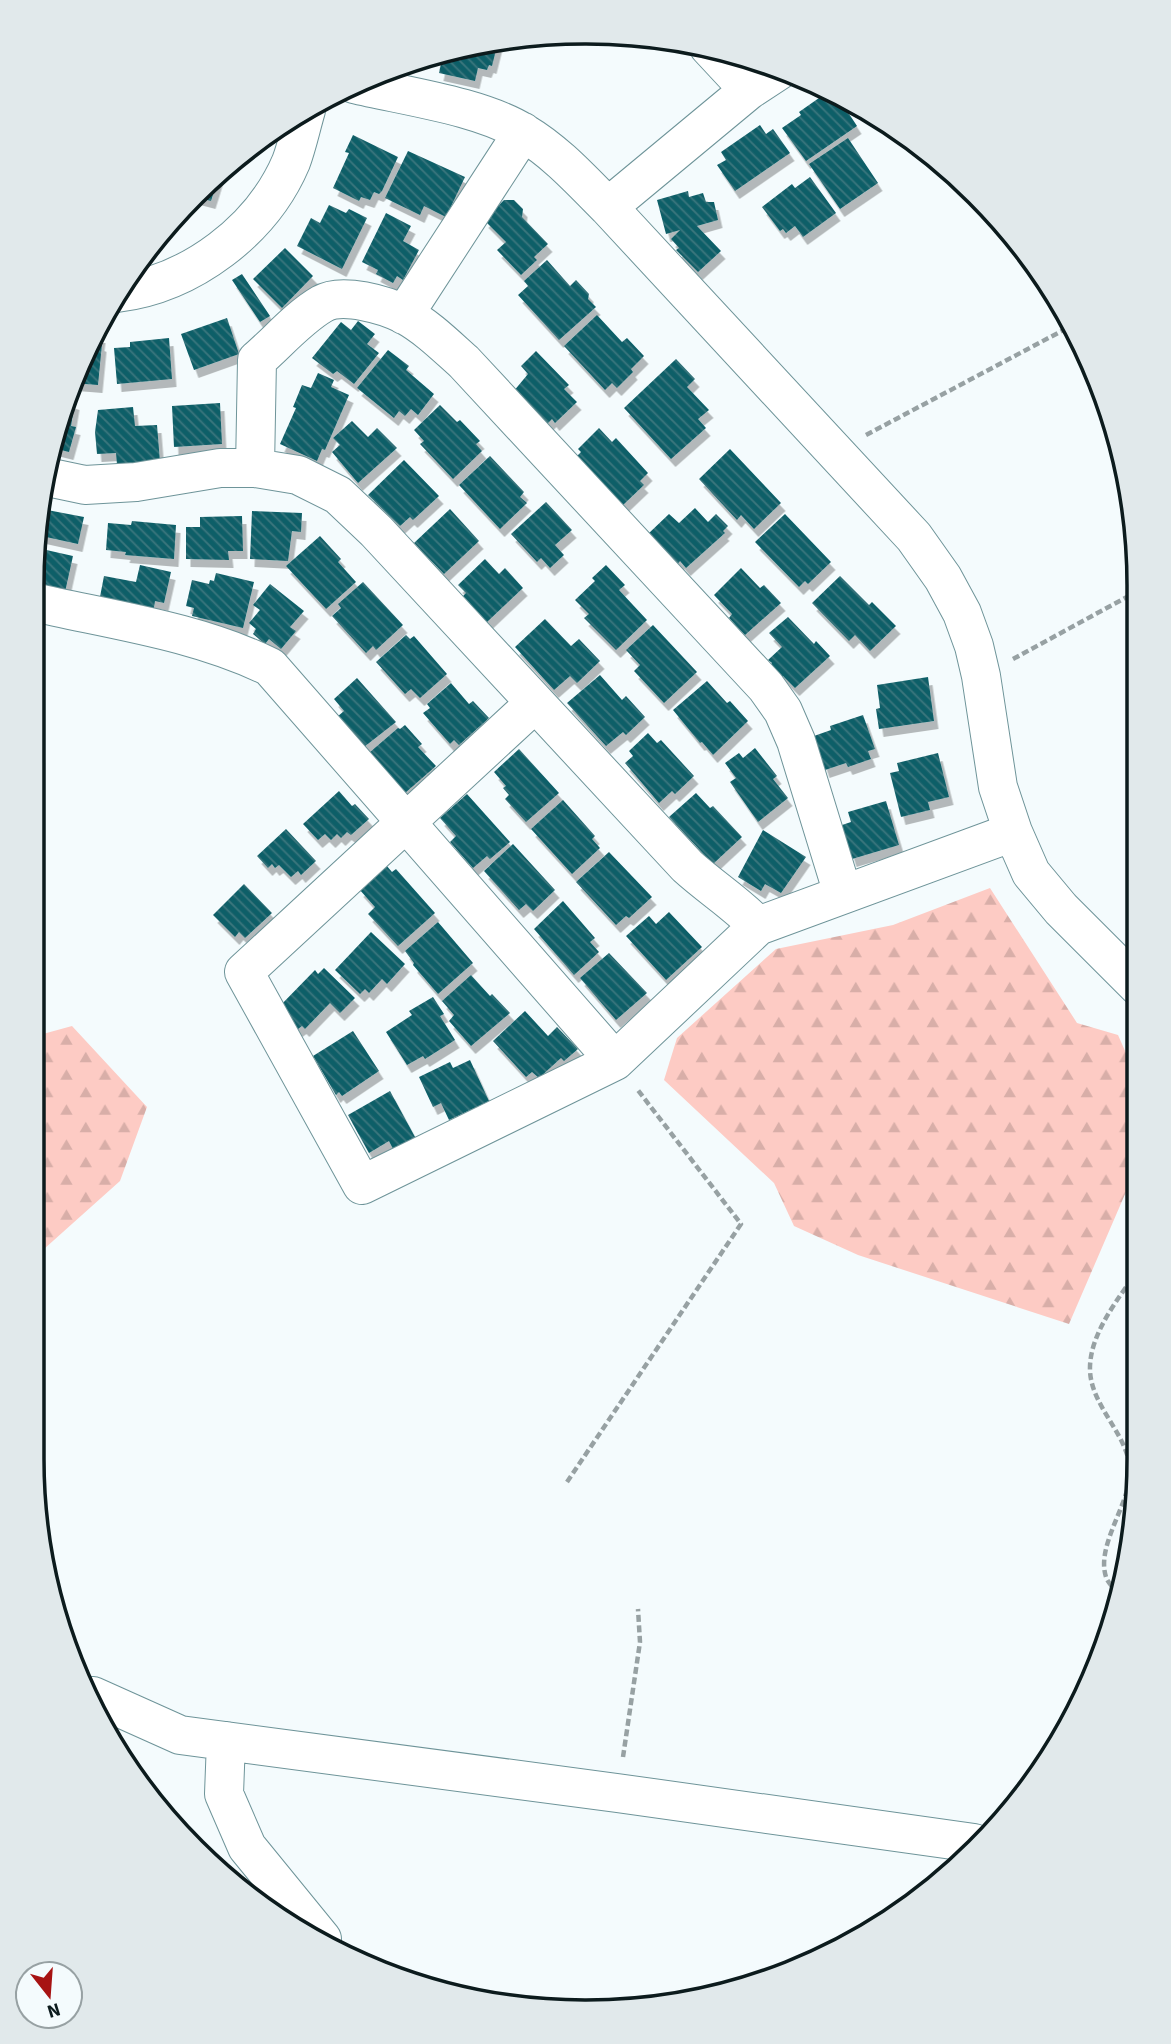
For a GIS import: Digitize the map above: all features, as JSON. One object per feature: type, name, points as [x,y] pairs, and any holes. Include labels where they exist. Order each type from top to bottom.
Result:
[{"type":"street","points":[[722,61],[749,90]]},
{"type":"street","points":[[608,206],[749,90],[770,76]]},
{"type":"street","points":[[371,88],[489,116],[523,132],[562,160],[608,206],[914,537],[943,578],[962,612],[981,676],[998,787],[1013,832],[1031,873],[1061,909],[1127,975]]},
{"type":"street","points":[[131,291],[195,267],[225,246],[249,224],[272,196],[291,162],[302,124]]},
{"type":"street","points":[[404,315],[523,132]]},
{"type":"street","points":[[255,468],[257,360],[324,303],[344,299],[369,303],[404,315],[434,335],[464,362],[766,687],[783,711],[796,740],[843,894]]},
{"type":"street","points":[[54,479],[85,485],[136,482],[220,468],[255,468],[298,475],[338,495],[376,531],[687,866],[758,926]]},
{"type":"street","points":[[44,605],[208,642],[241,653],[270,667],[615,1061]]},
{"type":"street","points":[[535,703],[244,972],[362,1185],[615,1061],[758,926],[1013,832]]},
{"type":"street","points":[[101,1699],[180,1735],[969,1842]]},
{"type":"street","points":[[226,1741],[224,1794],[247,1847],[311,1925]]},
{"type":"path","points":[[834,452],[1063,330]]},
{"type":"path","points":[[981,676],[1127,597]]},
{"type":"path","points":[[567,1482],[741,1224],[615,1061]]},
{"type":"path","points":[[1127,1287],[1100,1329],[1092,1351],[1089,1371],[1093,1386],[1116,1430],[1127,1462]]},
{"type":"path","points":[[1112,1585],[1107,1578],[1104,1561],[1107,1545],[1125,1501]]},
{"type":"path","points":[[617,1793],[640,1642],[638,1609]]},
{"type":"green space","points":[[990,888],[1077,1023],[1118,1035],[1127,1055],[1127,1190],[1069,1324],[858,1255],[794,1226],[774,1183],[664,1080],[677,1038],[776,949],[893,925]]},
{"type":"green space","points":[[72,1026],[147,1107],[120,1181],[44,1249],[44,1034]]},
{"type":"building","points":[[496,51],[492,66],[489,65],[487,70],[478,68],[475,81],[439,73],[441,64]]},
{"type":"building","points":[[820,98],[848,112],[857,126],[806,161],[782,128],[801,115],[799,112]]},
{"type":"building","points":[[760,125],[766,134],[773,129],[790,153],[735,191],[717,165],[726,160],[721,152]]},
{"type":"building","points":[[353,135],[398,157],[382,191],[379,194],[374,192],[370,200],[361,197],[359,201],[333,188],[349,153],[345,152]]},
{"type":"building","points":[[848,138],[878,183],[840,209],[809,164]]},
{"type":"building","points":[[408,151],[465,177],[446,217],[424,206],[420,215],[385,198]]},
{"type":"building","points":[[810,177],[836,213],[803,237],[795,226],[786,233],[783,229],[780,231],[762,207],[792,184],[795,188]]},
{"type":"building","points":[[214,191],[211,201],[205,199]]},
{"type":"building","points":[[688,191],[689,197],[703,193],[706,202],[714,202],[718,220],[697,226],[721,251],[698,272],[676,250],[679,248],[671,239],[680,230],[666,234],[657,200]]},
{"type":"building","points":[[504,200],[514,200],[523,209],[522,217],[548,244],[534,257],[537,260],[521,275],[497,250],[506,242],[484,220]]},
{"type":"building","points":[[329,205],[346,213],[349,209],[367,218],[342,269],[297,246],[311,218],[320,223]]},
{"type":"building","points":[[386,213],[411,226],[403,241],[419,250],[403,280],[397,276],[393,283],[376,274],[378,270],[362,262]]},
{"type":"building","points":[[285,248],[313,276],[282,308],[253,279]]},
{"type":"building","points":[[547,260],[570,286],[576,280],[589,294],[588,299],[596,307],[559,340],[518,295],[528,286],[524,281]]},
{"type":"building","points":[[242,274],[270,316],[260,322],[232,280]]},
{"type":"building","points":[[597,315],[622,342],[627,338],[644,356],[617,388],[612,383],[605,390],[564,346]]},
{"type":"building","points":[[227,318],[239,354],[194,370],[181,334]]},
{"type":"building","points":[[358,321],[375,334],[367,344],[379,353],[354,384],[337,371],[333,374],[312,358],[341,322],[351,330]]},
{"type":"building","points":[[169,338],[172,379],[117,384],[114,348],[130,347],[130,342]]},
{"type":"building","points":[[101,344],[102,344],[98,385],[83,384]]},
{"type":"building","points":[[388,350],[409,366],[406,370],[434,394],[418,415],[411,409],[405,416],[399,411],[394,418],[357,388]]},
{"type":"building","points":[[536,351],[569,385],[564,389],[577,402],[555,423],[552,419],[545,426],[513,392],[528,374],[521,366]]},
{"type":"building","points":[[676,359],[695,379],[687,387],[709,410],[698,419],[706,428],[671,459],[624,408]]},
{"type":"building","points":[[318,373],[334,380],[331,387],[349,395],[325,450],[322,449],[317,461],[280,444],[296,408],[293,407],[302,385],[311,388]]},
{"type":"building","points":[[220,403],[222,444],[174,447],[172,406]]},
{"type":"building","points":[[440,405],[457,422],[460,420],[480,441],[476,444],[482,451],[453,479],[420,444],[424,441],[414,430]]},
{"type":"building","points":[[133,407],[135,426],[157,425],[160,462],[117,465],[116,453],[97,454],[95,432],[98,410]]},
{"type":"building","points":[[74,408],[71,426],[76,427],[69,452],[61,450]]},
{"type":"building","points":[[352,421],[368,437],[377,428],[397,448],[358,483],[332,452],[340,445],[333,438]]},
{"type":"building","points":[[599,428],[612,442],[616,438],[648,473],[640,481],[644,485],[623,505],[597,477],[574,459],[581,452],[578,449]]},
{"type":"building","points":[[730,449],[781,503],[754,529],[741,515],[737,520],[699,479]]},
{"type":"building","points":[[490,456],[524,492],[520,497],[527,503],[500,529],[459,485]]},
{"type":"building","points":[[404,460],[439,496],[413,520],[410,517],[400,526],[368,495]]},
{"type":"building","points":[[546,502],[572,530],[555,545],[564,555],[550,568],[541,558],[537,562],[511,534]]},
{"type":"building","points":[[695,508],[708,522],[716,514],[728,526],[723,531],[725,533],[686,568],[680,561],[677,565],[648,534],[669,514],[679,523]]},
{"type":"building","points":[[450,509],[479,541],[444,574],[414,543]]},
{"type":"building","points":[[49,510],[84,517],[78,544],[46,537]]},
{"type":"building","points":[[252,511],[302,513],[301,532],[292,531],[288,561],[250,559]]},
{"type":"building","points":[[785,514],[831,562],[808,584],[805,581],[799,587],[755,542]]},
{"type":"building","points":[[242,516],[243,551],[228,551],[229,560],[186,559],[186,527],[200,527],[200,517]]},
{"type":"building","points":[[132,521],[176,525],[174,559],[125,555],[126,552],[106,550],[108,523],[131,525]]},
{"type":"building","points":[[320,536],[341,559],[338,562],[356,582],[326,609],[286,566]]},
{"type":"building","points":[[45,550],[73,556],[65,592],[44,588]]},
{"type":"building","points":[[485,559],[499,574],[505,568],[523,588],[487,622],[463,596],[466,593],[458,585]]},
{"type":"building","points":[[140,565],[171,572],[164,603],[155,601],[153,614],[99,602],[104,576],[136,582]]},
{"type":"building","points":[[606,565],[625,585],[619,590],[647,620],[616,650],[584,618],[589,614],[575,600],[595,581],[592,578]]},
{"type":"building","points":[[741,568],[760,588],[764,585],[781,603],[745,635],[729,618],[732,614],[714,595]]},
{"type":"building","points":[[216,573],[254,582],[243,628],[192,616],[194,608],[186,606],[192,580],[209,584],[210,580],[214,581]]},
{"type":"building","points":[[840,576],[869,605],[872,602],[896,626],[870,651],[855,635],[849,641],[812,603]]},
{"type":"building","points":[[363,582],[403,625],[376,650],[373,646],[366,653],[332,616],[341,608],[338,604]]},
{"type":"building","points":[[270,584],[304,611],[290,627],[296,631],[281,649],[269,639],[265,644],[253,634],[256,629],[249,623],[260,610],[253,605]]},
{"type":"building","points":[[788,617],[830,656],[795,688],[783,676],[779,680],[767,668],[772,663],[768,660],[782,647],[769,633]]},
{"type":"building","points":[[545,619],[571,646],[579,639],[600,661],[577,683],[570,676],[554,690],[515,647]]},
{"type":"building","points":[[653,625],[697,672],[664,703],[634,671],[640,665],[626,650]]},
{"type":"building","points":[[406,635],[410,639],[414,636],[447,674],[420,698],[411,689],[405,694],[376,662]]},
{"type":"building","points":[[600,675],[622,700],[626,696],[645,717],[626,735],[623,732],[606,746],[567,703]]},
{"type":"building","points":[[928,677],[934,721],[879,729],[877,685]]},
{"type":"building","points":[[357,678],[396,722],[364,747],[337,717],[344,711],[334,699]]},
{"type":"building","points":[[707,681],[748,721],[713,755],[673,710]]},
{"type":"building","points":[[451,683],[469,704],[473,701],[489,718],[459,745],[454,740],[450,744],[423,713],[430,708],[427,704]]},
{"type":"building","points":[[863,715],[875,749],[868,751],[871,759],[848,767],[846,763],[825,770],[814,736],[831,730],[830,726]]},
{"type":"building","points":[[405,725],[422,744],[418,747],[436,766],[405,793],[369,753]]},
{"type":"building","points":[[648,733],[657,743],[661,740],[694,776],[675,794],[672,791],[659,803],[625,763],[633,756],[629,751]]},
{"type":"building","points":[[755,748],[777,776],[773,779],[788,798],[758,822],[730,782],[736,778],[725,763],[739,753],[743,758]]},
{"type":"building","points":[[519,749],[559,793],[526,822],[505,799],[509,795],[503,788],[506,786],[494,772]]},
{"type":"building","points":[[938,753],[949,797],[928,802],[930,810],[901,817],[890,773],[899,771],[897,763]]},
{"type":"building","points":[[339,791],[369,819],[351,835],[347,832],[341,838],[337,834],[331,840],[325,834],[318,840],[303,824]]},
{"type":"building","points":[[696,793],[710,808],[713,806],[742,837],[713,864],[669,817]]},
{"type":"building","points":[[467,794],[510,842],[490,859],[487,856],[473,868],[450,842],[456,836],[440,818]]},
{"type":"building","points":[[563,800],[595,836],[592,839],[600,848],[572,874],[531,829]]},
{"type":"building","points":[[886,801],[899,845],[852,859],[842,825],[851,822],[848,812]]},
{"type":"building","points":[[286,829],[316,861],[301,875],[298,871],[291,877],[279,865],[275,868],[272,864],[268,868],[257,856]]},
{"type":"building","points":[[763,830],[806,857],[781,893],[765,884],[761,891],[738,877]]},
{"type":"building","points":[[513,844],[555,890],[533,911],[526,904],[519,910],[484,871]]},
{"type":"building","points":[[609,852],[652,897],[629,918],[626,916],[616,925],[576,882]]},
{"type":"building","points":[[386,865],[392,872],[396,869],[435,913],[398,946],[368,914],[375,907],[359,889]]},
{"type":"building","points":[[244,884],[272,913],[245,938],[239,932],[235,937],[213,915]]},
{"type":"building","points":[[563,901],[595,938],[590,942],[599,952],[574,975],[534,929]]},
{"type":"building","points":[[669,912],[702,947],[666,980],[626,936],[649,916],[656,924]]},
{"type":"building","points":[[438,922],[473,963],[438,994],[413,965],[405,951]]},
{"type":"building","points":[[371,932],[405,964],[387,984],[382,979],[369,993],[365,989],[360,994],[335,970]]},
{"type":"building","points":[[609,953],[647,993],[616,1020],[580,978]]},
{"type":"building","points":[[324,968],[355,998],[340,1013],[330,1003],[305,1029],[302,1026],[298,1029],[277,1009],[315,970],[318,974]]},
{"type":"building","points":[[471,975],[510,1013],[471,1046],[449,1021],[454,1015],[442,1001]]},
{"type":"building","points":[[433,997],[444,1014],[440,1016],[455,1040],[425,1059],[423,1056],[407,1065],[386,1032],[412,1015],[409,1011]]},
{"type":"building","points":[[525,1011],[548,1036],[557,1027],[578,1049],[564,1061],[561,1058],[539,1078],[532,1072],[526,1077],[493,1041]]},
{"type":"building","points":[[353,1031],[379,1071],[342,1096],[339,1092],[336,1095],[313,1056]]},
{"type":"building","points":[[470,1060],[489,1101],[449,1120],[441,1103],[433,1107],[419,1077],[450,1062],[453,1068]]},
{"type":"building","points":[[390,1091],[415,1137],[393,1149],[389,1141],[369,1153],[348,1115]]}]
